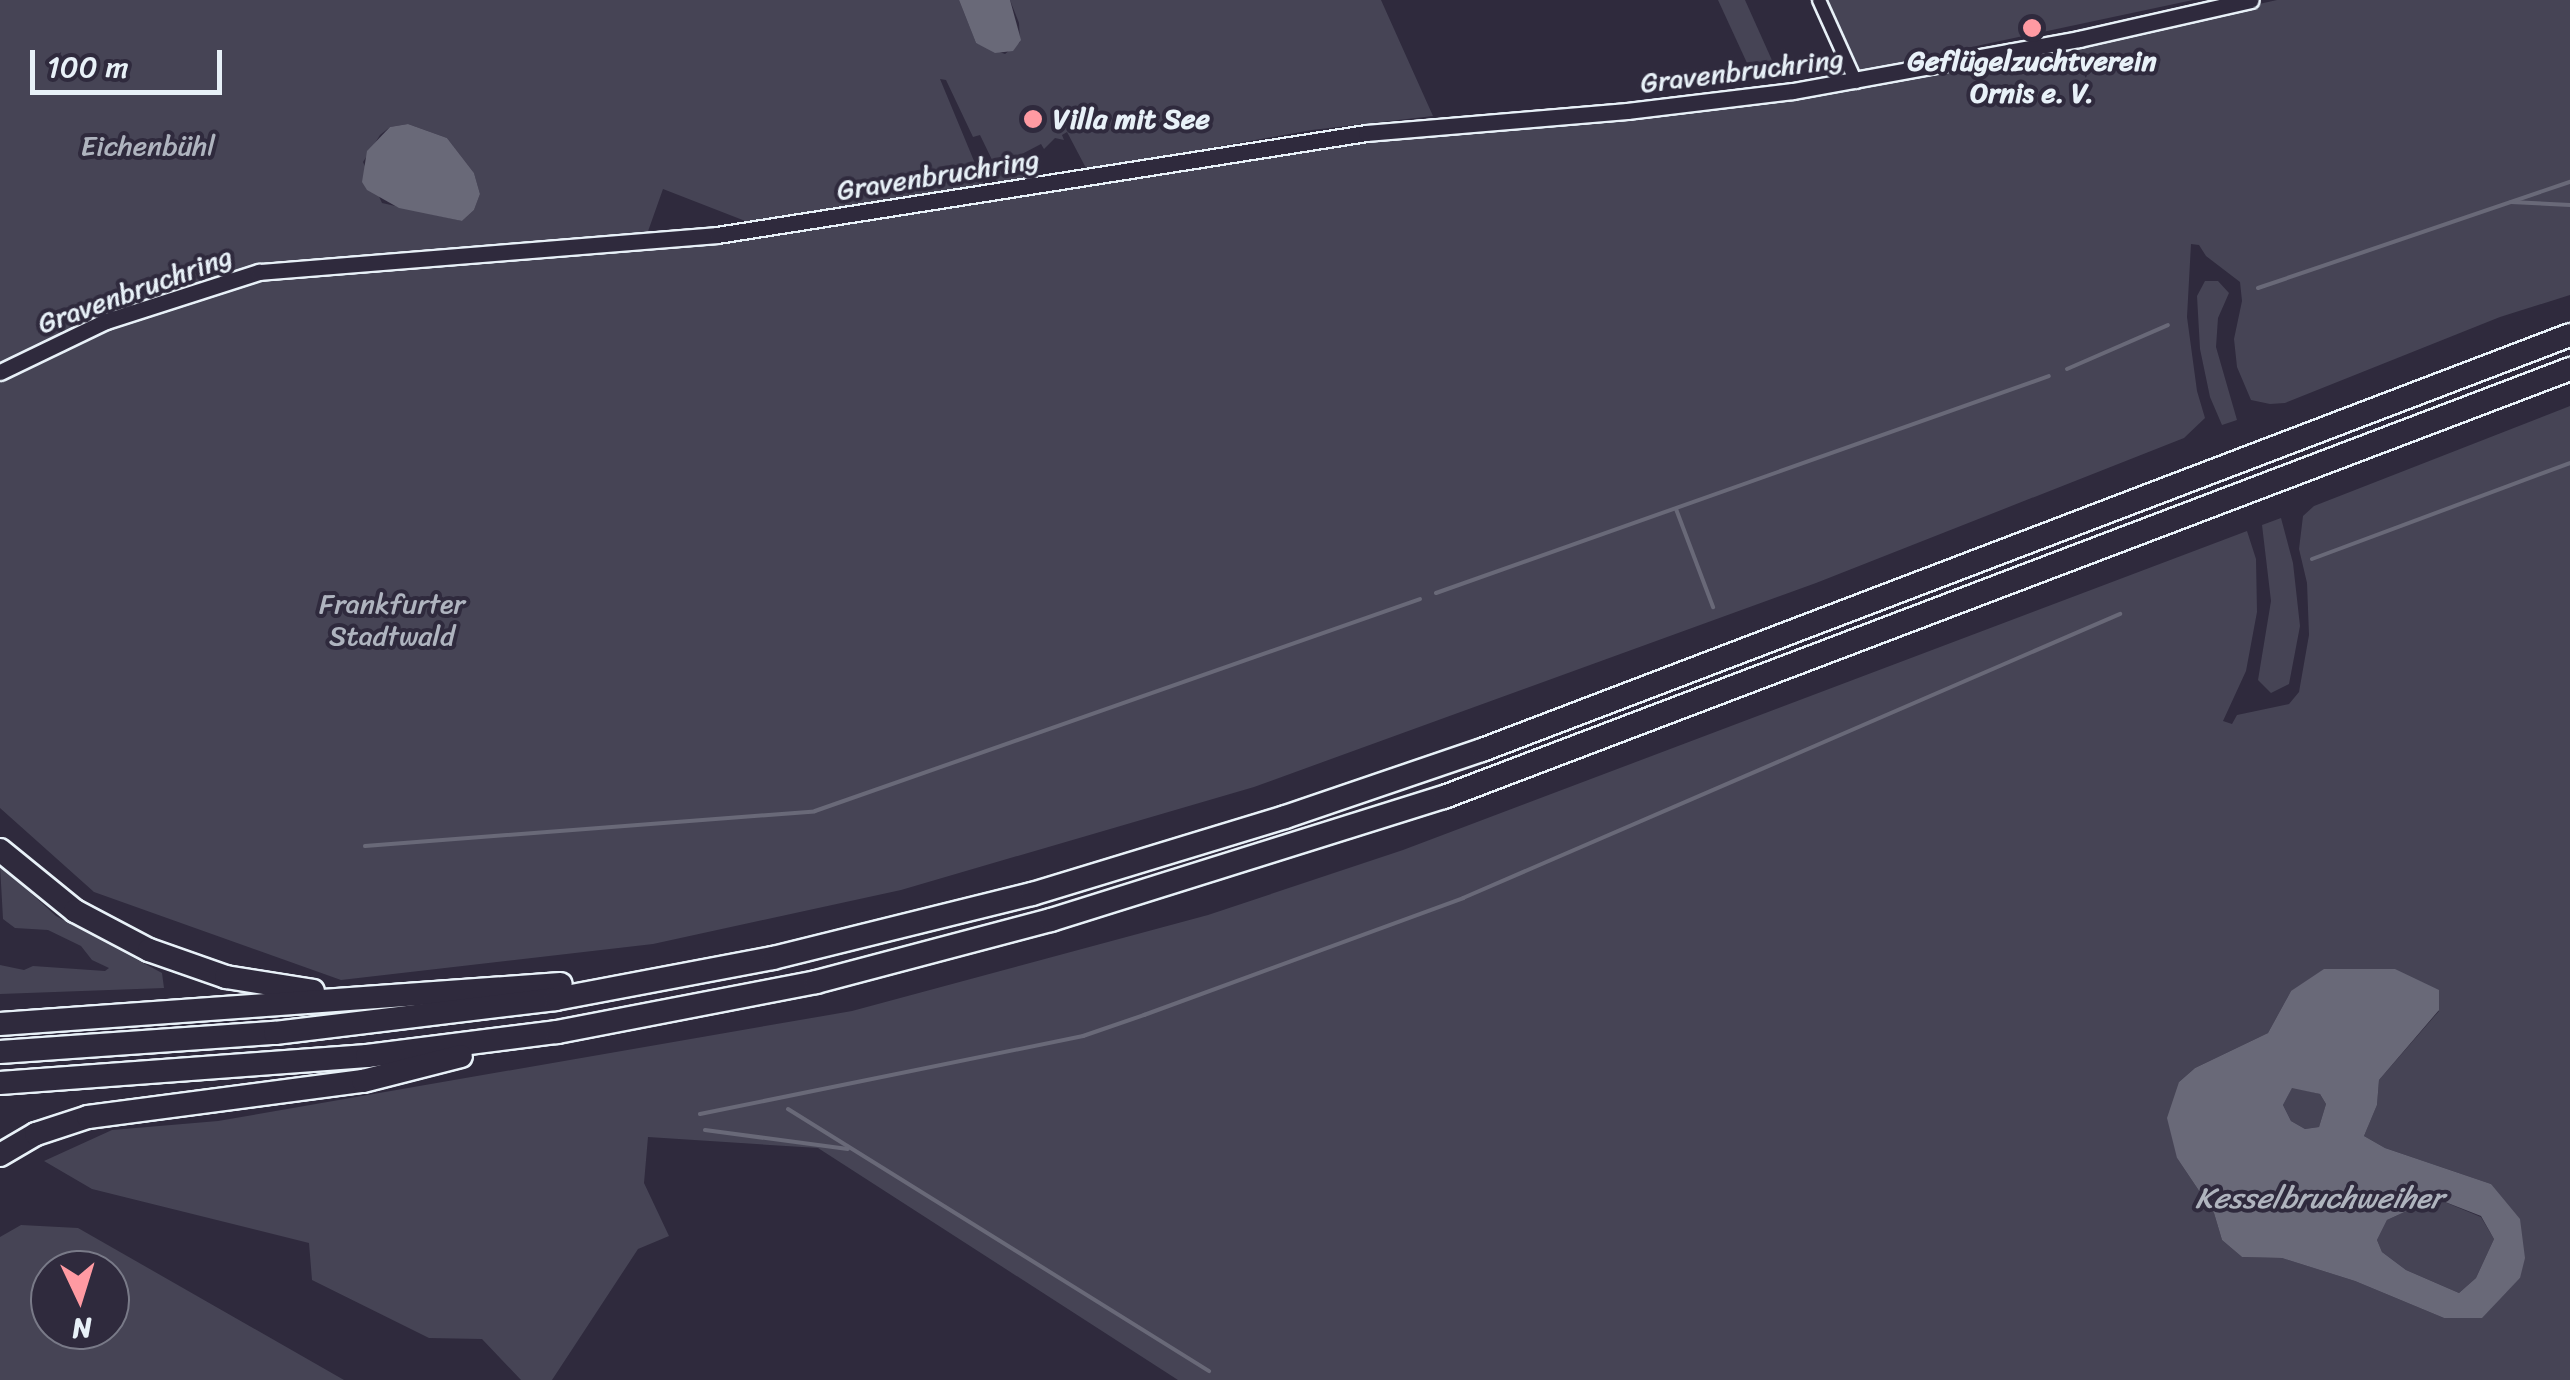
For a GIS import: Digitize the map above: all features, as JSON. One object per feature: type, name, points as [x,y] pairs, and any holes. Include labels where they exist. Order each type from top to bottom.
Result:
[{"type":"highway","points":[[0,1052],[208,1038],[438,1016],[650,983],[975,910],[1285,817],[1482,750],[2570,335]]},
{"type":"highway","points":[[0,1083],[349,1058],[556,1032],[704,1006],[918,956],[1303,844],[1629,728],[2570,370]]},
{"type":"highway","points":[[0,850],[75,910],[168,958],[262,985],[396,998]]},
{"type":"highway","points":[[0,1024],[545,985],[650,983]]},
{"type":"highway","points":[[0,1154],[36,1134],[88,1117],[363,1081],[556,1032]]},
{"type":"street","points":[[1819,0],[1856,82]]},
{"type":"street","name":"Gravenbruchring","points":[[0,372],[106,321],[259,272],[717,235],[1366,133],[1678,106],[1856,82],[2252,0]]},
{"type":"green space","name":"Eichenbühl","points":[[0,0],[959,0],[976,43],[1005,54],[1020,42],[1019,23],[1010,0],[1381,0],[1433,116],[1312,130],[1087,170],[1067,132],[1062,135],[1064,140],[1055,138],[1044,149],[1041,144],[1020,155],[1025,166],[1030,164],[1035,178],[998,183],[989,170],[995,166],[980,135],[973,137],[946,80],[940,79],[984,185],[753,224],[663,189],[646,237],[251,267],[104,317],[0,366]],"holes":[[[408,124],[447,138],[474,173],[480,194],[474,210],[462,221],[382,203],[363,162],[380,135],[390,127]]]},
{"type":"green space","points":[[1718,0],[1745,0],[1775,67],[1753,76]]},
{"type":"green space","points":[[1825,0],[2193,0],[1859,71]]},
{"type":"green space","name":"Frankfurter Stadtwald","points":[[2277,0],[2570,0],[2570,295],[2500,317],[2285,403],[2270,404],[2251,400],[2237,367],[2234,339],[2242,301],[2240,282],[2206,256],[2199,245],[2191,244],[2187,317],[2197,391],[2205,418],[2184,438],[1816,583],[1254,787],[901,890],[653,944],[341,980],[94,892],[0,808],[0,379],[72,343],[182,299],[243,280],[783,231],[1421,134],[1836,90],[1964,70]]},
{"type":"green space","points":[[2205,281],[2218,281],[2229,293],[2218,318],[2216,347],[2237,420],[2222,425],[2210,397],[2200,349],[2197,296]]},
{"type":"green space","points":[[2570,406],[2570,1380],[1178,1380],[818,1148],[648,1137],[644,1183],[669,1236],[638,1249],[552,1380],[521,1380],[482,1339],[429,1338],[312,1280],[309,1243],[92,1189],[44,1161],[112,1130],[218,1121],[852,1011],[1208,915],[1403,850],[2247,531],[2256,559],[2257,612],[2246,671],[2223,721],[2232,724],[2237,715],[2289,704],[2299,692],[2309,635],[2307,583],[2299,549],[2303,516],[2314,506]],"holes":[[[2291,991],[2439,1011],[2379,1080],[2377,1105],[2364,1136],[2385,1148],[2491,1184],[2520,1278],[2482,1317],[2444,1318],[2355,1281],[2282,1258],[2242,1257],[2222,1240],[2214,1213],[2177,1158],[2179,1082],[2195,1068],[2268,1033]]]},
{"type":"green space","points":[[2281,518],[2293,563],[2300,626],[2289,684],[2271,693],[2258,680],[2271,601],[2262,525]]},
{"type":"green space","points":[[0,865],[56,916],[162,973],[164,988],[0,994],[0,965],[24,970],[33,966],[105,971],[109,968],[92,960],[81,946],[48,930],[15,928],[3,919]]},
{"type":"green space","points":[[2292,1087],[2320,1094],[2326,1104],[2319,1127],[2305,1129],[2291,1121],[2283,1105]]},
{"type":"green space","points":[[2435,1198],[2481,1217],[2494,1239],[2476,1278],[2459,1293],[2406,1270],[2382,1252],[2377,1240],[2387,1220]]},
{"type":"green space","points":[[21,1225],[78,1228],[116,1250],[30,1250],[30,1350],[130,1350],[130,1258],[344,1380],[0,1380],[0,1237]]},
{"type":"water","points":[[959,0],[1010,0],[1021,40],[1013,51],[995,53],[976,43]]},
{"type":"water","points":[[408,124],[447,138],[474,173],[480,194],[474,210],[462,221],[399,208],[367,190],[362,182],[367,151],[390,127]]},
{"type":"water","name":"Kesselbruchweiher","points":[[2324,969],[2395,969],[2439,990],[2439,1010],[2379,1080],[2377,1105],[2364,1136],[2385,1148],[2491,1184],[2520,1219],[2525,1258],[2520,1278],[2482,1318],[2444,1318],[2355,1281],[2282,1258],[2242,1257],[2222,1240],[2214,1213],[2177,1158],[2167,1118],[2179,1082],[2195,1068],[2268,1033],[2291,991]],"holes":[[[2292,1088],[2320,1094],[2326,1104],[2319,1127],[2305,1129],[2291,1121],[2283,1105]],[[2435,1198],[2481,1216],[2494,1239],[2476,1278],[2459,1293],[2406,1270],[2382,1252],[2377,1240],[2387,1220]]]},
{"type":"waterway","points":[[2258,288],[2570,182]]},
{"type":"waterway","points":[[2511,202],[2570,205]]},
{"type":"waterway","points":[[2067,369],[2168,325]]},
{"type":"waterway","points":[[1436,593],[2049,376]]},
{"type":"waterway","points":[[2312,559],[2570,463]]},
{"type":"waterway","points":[[1676,509],[1713,607]]},
{"type":"waterway","points":[[365,846],[815,811],[1420,599]]},
{"type":"waterway","points":[[700,1114],[1083,1036],[1144,1015],[1463,898],[2120,614]]},
{"type":"waterway","points":[[788,1109],[1209,1371]]},
{"type":"waterway","points":[[705,1130],[848,1149]]},
{"type":"place","name":"Geflügelzuchtverein Ornis e. V.","points":[[2032,28]]},
{"type":"place","name":"Villa mit See","points":[[1033,119]]}]
